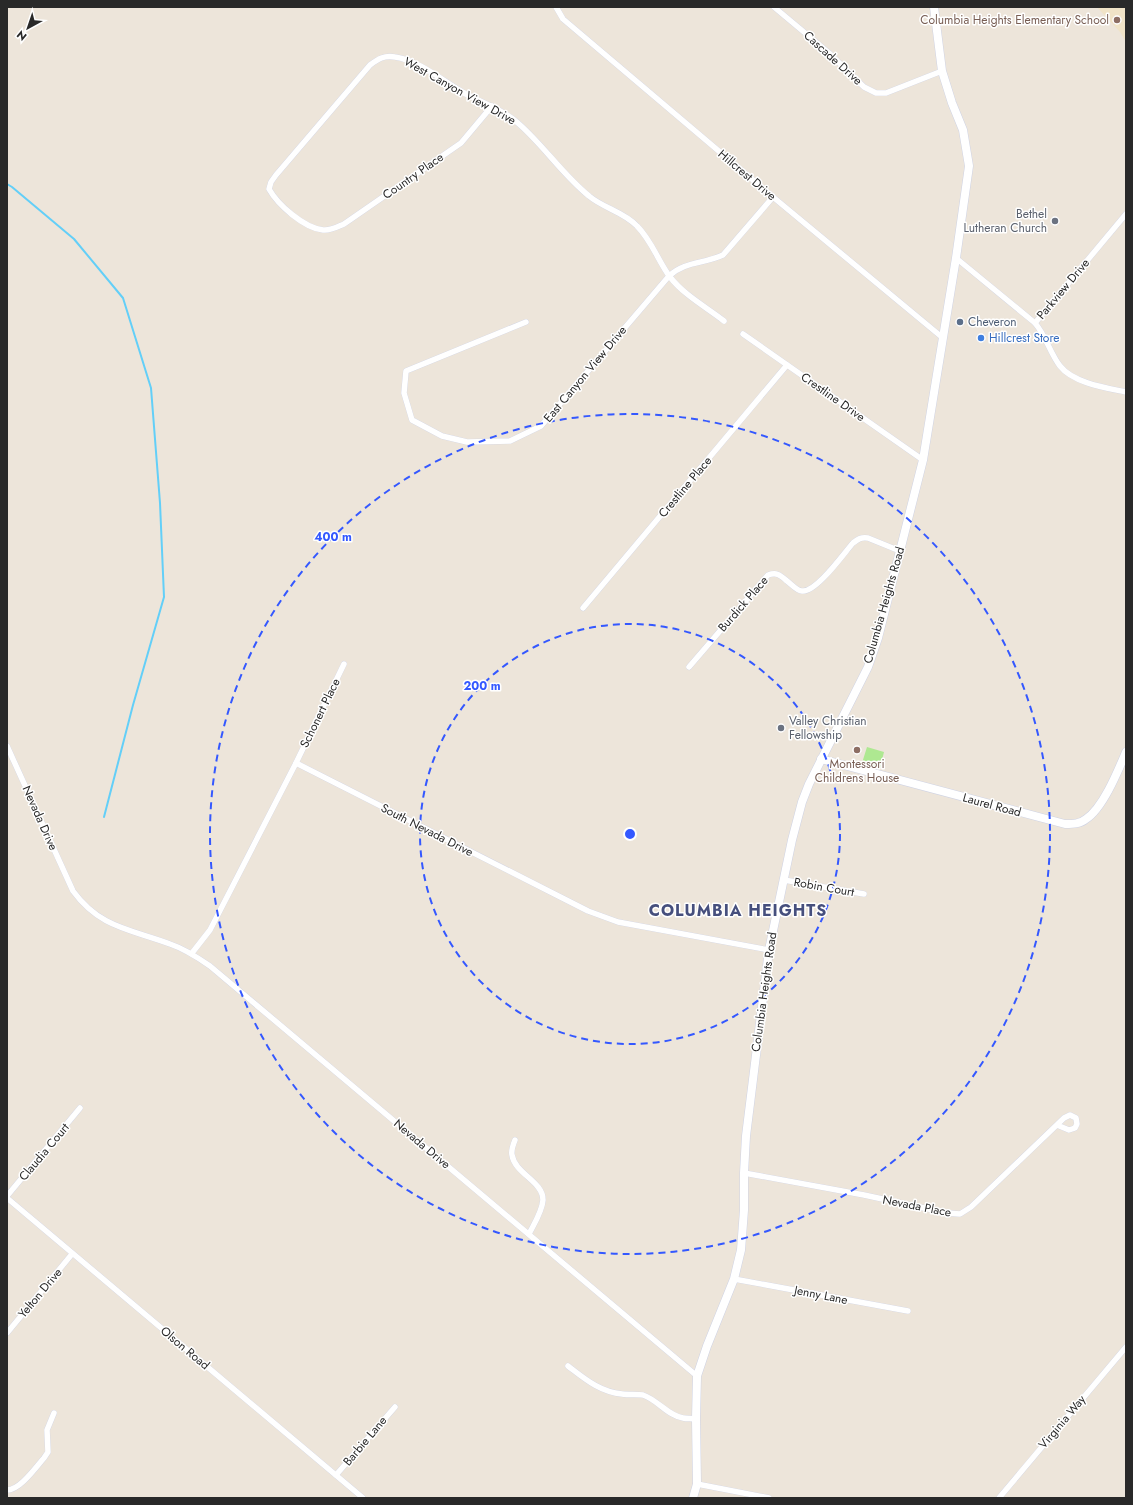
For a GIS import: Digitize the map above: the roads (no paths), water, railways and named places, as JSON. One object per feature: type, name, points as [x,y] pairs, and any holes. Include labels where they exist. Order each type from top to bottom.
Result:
[{"type":"street","name":"Hillcrest Drive","points":[[556,7],[563,19],[773,197],[943,338]]},
{"type":"street","name":"Cascade Drive","points":[[774,7],[829,53],[864,87],[876,93],[886,93],[942,70]]},
{"type":"street","name":"Columbia Heights Road","points":[[693,1498],[697,1484],[697,1376],[734,1279],[741,1250],[744,1210],[746,1136],[752,1074],[768,950],[792,840],[802,802],[820,760],[868,667],[878,638],[923,460],[956,258],[969,166],[964,130],[952,103],[942,70],[934,7]]},
{"type":"street","name":"West Canyon View Drive","points":[[324,230],[311,228],[298,219],[273,196],[269,189],[271,182],[370,65],[382,57],[394,56],[408,59],[465,94],[492,106],[518,123],[588,195],[602,206],[615,211],[636,225],[645,235],[669,276]]},
{"type":"street","name":"Country Place","points":[[324,230],[344,224],[461,143],[492,106]]},
{"type":"street","name":"East Canyon View Drive","points":[[526,322],[406,371],[404,393],[412,420],[442,436],[467,442],[510,441],[542,426],[676,269],[688,264],[714,259],[723,255],[773,197]]},
{"type":"street","name":"Parkview Drive","points":[[956,258],[1035,323],[1126,214]]},
{"type":"street","points":[[669,276],[683,291],[724,320]]},
{"type":"street","points":[[1035,323],[1042,332],[1053,355],[1068,374],[1081,380],[1126,392]]},
{"type":"street","name":"Crestline Drive","points":[[743,334],[923,460]]},
{"type":"street","name":"Crestline Place","points":[[583,608],[787,365]]},
{"type":"street","name":"Burdick Place","points":[[689,667],[768,575],[773,573],[779,574],[802,592],[808,591],[820,582],[858,538],[868,538],[900,551]]},
{"type":"street","name":"Schonert Place","points":[[296,763],[344,664]]},
{"type":"street","name":"Nevada Drive","points":[[7,746],[73,890],[81,902],[96,916],[113,925],[171,944],[192,953],[210,966],[697,1376]]},
{"type":"street","name":"Laurel Road","points":[[820,760],[1065,824],[1076,824],[1086,820],[1096,811],[1126,752]]},
{"type":"street","points":[[192,953],[210,930],[296,763]]},
{"type":"street","name":"South Nevada Drive","points":[[296,763],[588,911],[618,922],[768,950]]},
{"type":"street","name":"Robin Court","points":[[784,880],[864,894]]},
{"type":"street","name":"Claudia Court","points":[[7,1197],[80,1108]]},
{"type":"street","name":"Nevada Place","points":[[744,1173],[864,1195],[947,1213],[960,1214],[971,1207],[1057,1125]]},
{"type":"street","points":[[515,1140],[511,1154],[515,1165],[541,1189],[543,1200],[539,1214],[529,1234]]},
{"type":"street","name":"Olson Road","points":[[7,1197],[72,1254],[363,1498]]},
{"type":"street","name":"Yelton Drive","points":[[7,1333],[72,1254]]},
{"type":"street","name":"Jenny Lane","points":[[734,1279],[908,1311]]},
{"type":"street","name":"Virginia Way","points":[[998,1498],[1126,1347]]},
{"type":"street","points":[[568,1366],[592,1384],[608,1392],[623,1395],[643,1395],[652,1399],[678,1416],[683,1418],[696,1418]]},
{"type":"street","name":"Barbie Lane","points":[[336,1476],[395,1407]]},
{"type":"street","points":[[7,1490],[18,1487],[48,1452],[47,1430],[54,1414]]},
{"type":"street","points":[[697,1484],[769,1498]]},
{"type":"waterway","points":[[7,184],[74,239],[123,298],[151,388],[160,503],[164,597],[133,705],[104,817]]},
{"type":"place","name":"Columbia Heights Elementary School","points":[[1117,20]]},
{"type":"place","name":"Bethel Lutheran Church","points":[[1055,221]]},
{"type":"place","name":"Cheveron","points":[[960,322]]},
{"type":"place","name":"Hillcrest Store","points":[[981,338]]},
{"type":"place","name":"Valley Christian Fellowship","points":[[781,728]]},
{"type":"place","name":"Montessori Childrens House","points":[[857,750]]},
{"type":"district","name":"COLUMBIA HEIGHTS","points":[[738,910]]}]
